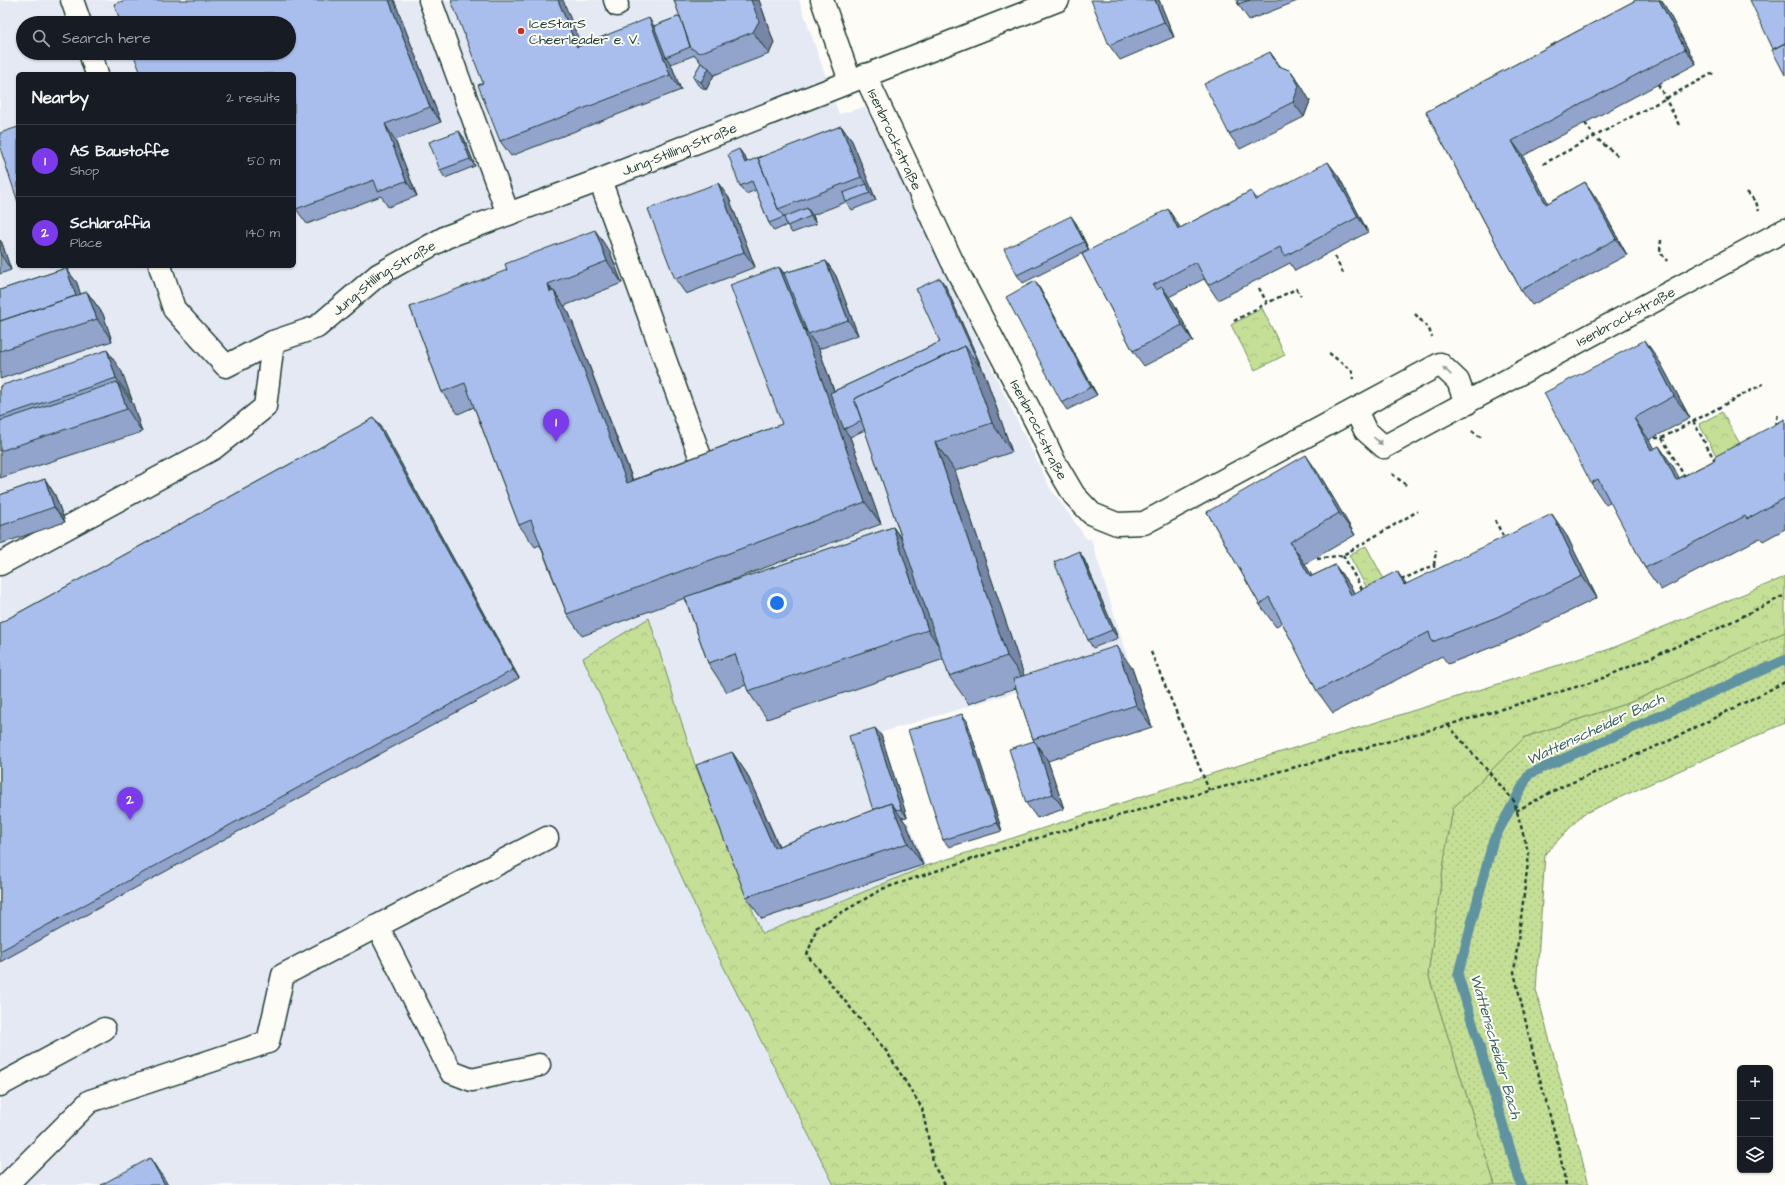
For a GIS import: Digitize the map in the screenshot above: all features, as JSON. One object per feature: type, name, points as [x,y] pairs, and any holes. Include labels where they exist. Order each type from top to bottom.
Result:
[{"type":"street","points":[[72,0],[78,16]]},
{"type":"street","points":[[430,0],[508,214]]},
{"type":"street","name":"Isenbrockstraße","points":[[822,0],[858,78],[1037,424],[1054,461],[1074,495],[1092,514],[1117,524],[1144,523],[1440,364],[1458,381],[1466,404]]},
{"type":"street","name":"Jung-Stilling-Straße","points":[[273,342],[317,327],[378,275],[446,237],[600,180],[1058,0]]},
{"type":"street","points":[[92,60],[96,72]]},
{"type":"street","points":[[600,180],[701,459]]},
{"type":"street","name":"Isenbrockstraße","points":[[1356,410],[1365,430],[1384,447],[1466,404],[1785,230]]},
{"type":"street","points":[[161,268],[174,309],[226,366],[273,342]]},
{"type":"street","points":[[0,564],[214,448],[265,407],[273,342]]},
{"type":"street","points":[[6,1185],[90,1101],[268,1042],[283,975],[547,838]]},
{"type":"street","points":[[378,927],[451,1072],[472,1080],[539,1065]]},
{"type":"street","points":[[0,1085],[104,1029]]},
{"type":"path","points":[[1543,164],[1715,72]]},
{"type":"path","points":[[1658,84],[1679,125]]},
{"type":"path","points":[[1585,123],[1594,137],[1618,156]]},
{"type":"path","points":[[1335,257],[1344,275]]},
{"type":"path","points":[[1259,288],[1267,303]]},
{"type":"path","points":[[1234,321],[1296,289],[1301,296]]},
{"type":"path","points":[[1655,438],[1662,438],[1763,384]]},
{"type":"path","points":[[1776,428],[1778,413]]},
{"type":"path","points":[[1693,422],[1715,461]]},
{"type":"path","points":[[1662,438],[1688,482]]},
{"type":"path","points":[[1709,464],[1722,457]]},
{"type":"path","points":[[1685,477],[1691,474]]},
{"type":"path","points":[[1317,559],[1343,555],[1418,511]]},
{"type":"path","points":[[1495,520],[1507,543]]},
{"type":"path","points":[[1436,550],[1434,565],[1436,577]]},
{"type":"path","points":[[1343,555],[1365,594]]},
{"type":"path","points":[[1396,582],[1434,565]]},
{"type":"path","points":[[945,1185],[934,1166],[922,1108],[887,1052],[807,955],[817,927],[882,889],[1023,842],[1448,725],[1596,681],[1716,629],[1785,595]]},
{"type":"path","points":[[1151,652],[1209,790]]},
{"type":"path","points":[[1516,811],[1559,788],[1673,739],[1785,682]]},
{"type":"path","points":[[1448,725],[1514,801],[1529,855],[1514,972],[1534,1061],[1558,1145],[1566,1185]]},
{"type":"shaded area","points":[[0,0],[799,0],[839,114],[865,107],[1050,488],[1087,539],[1091,539],[1128,659],[852,741],[881,829],[908,821],[926,866],[762,934],[720,958],[834,1185],[0,1185]]},
{"type":"green space","points":[[1262,308],[1285,355],[1255,370],[1231,325]]},
{"type":"green space","points":[[1722,412],[1740,444],[1717,457],[1699,424]]},
{"type":"green space","points":[[1366,546],[1385,581],[1368,590],[1349,555]]},
{"type":"green space","points":[[1785,577],[1785,632],[1631,702],[1525,737],[1453,808],[1428,974],[1495,1185],[834,1185],[712,944],[583,658],[649,618],[694,762],[762,934],[926,866],[1211,774],[1610,649]]},
{"type":"green space","points":[[1785,632],[1785,723],[1583,814],[1545,854],[1536,990],[1589,1185],[1495,1185],[1428,974],[1453,808],[1525,737],[1631,702]]},
{"type":"building","points":[[126,0],[389,0],[430,107],[385,124],[406,181],[378,191],[374,180],[296,209],[296,72],[140,72],[136,60],[296,60],[296,16],[118,16],[114,4]]},
{"type":"building","points":[[451,0],[558,0],[577,47],[649,18],[670,75],[500,141],[478,85],[483,83]]},
{"type":"building","points":[[674,0],[751,0],[759,21],[753,32],[699,53],[691,48]]},
{"type":"building","points":[[1091,0],[1155,0],[1164,22],[1109,45]]},
{"type":"building","points":[[1237,0],[1250,0],[1238,4]]},
{"type":"building","points":[[1636,0],[1659,0],[1685,49],[1512,141],[1546,204],[1585,182],[1616,239],[1521,290],[1426,112]]},
{"type":"building","points":[[1750,0],[1785,0],[1785,43],[1773,49]]},
{"type":"building","points":[[680,16],[690,47],[666,57],[654,26]]},
{"type":"building","points":[[1785,43],[1785,75],[1772,50]]},
{"type":"building","points":[[1270,52],[1277,65],[1291,71],[1299,86],[1293,102],[1229,134],[1204,84]]},
{"type":"building","points":[[701,63],[709,68],[701,82],[693,77]]},
{"type":"building","points":[[841,126],[861,177],[778,209],[758,158]]},
{"type":"building","points":[[16,128],[16,196],[0,148],[0,133]]},
{"type":"building","points":[[459,131],[470,159],[440,170],[429,142]]},
{"type":"building","points":[[739,149],[745,163],[761,156],[762,157],[758,158],[778,209],[784,217],[769,223],[752,181],[740,186],[728,154]]},
{"type":"building","points":[[1328,162],[1358,217],[1285,256],[1280,247],[1208,285],[1196,262],[1153,285],[1156,290],[1162,287],[1182,325],[1133,351],[1082,254],[1168,209],[1178,229],[1251,191],[1255,200]]},
{"type":"building","points":[[718,183],[744,252],[675,279],[648,209]]},
{"type":"building","points":[[867,184],[870,193],[846,202],[843,193]]},
{"type":"building","points":[[807,208],[811,216],[787,226],[784,217]]},
{"type":"building","points":[[1071,216],[1084,242],[1017,275],[1004,249]]},
{"type":"building","points":[[595,230],[607,261],[548,284],[550,292],[554,291],[627,483],[782,424],[730,285],[779,267],[803,327],[865,502],[567,614],[531,520],[519,525],[465,383],[442,392],[410,307],[507,270],[505,264]]},
{"type":"building","points":[[826,261],[848,320],[808,334],[784,273]]},
{"type":"building","points":[[66,268],[76,296],[0,321],[0,290]]},
{"type":"building","points":[[940,278],[980,367],[965,346],[854,399],[862,421],[844,429],[830,393],[940,342],[916,289]]},
{"type":"building","points":[[1035,281],[1091,387],[1062,403],[1006,297]]},
{"type":"building","points":[[87,292],[97,319],[0,351],[0,321]]},
{"type":"building","points":[[1645,340],[1674,396],[1634,418],[1651,450],[1659,446],[1676,480],[1715,460],[1714,457],[1785,419],[1785,498],[1747,519],[1745,516],[1645,568],[1598,479],[1591,483],[1544,393]]},
{"type":"building","points":[[965,346],[992,423],[935,442],[1007,656],[949,676],[854,399]]},
{"type":"building","points":[[107,350],[116,378],[0,417],[0,386]]},
{"type":"building","points":[[117,382],[127,409],[0,451],[0,421]]},
{"type":"building","points":[[374,418],[513,670],[0,951],[0,623]]},
{"type":"building","points":[[1306,455],[1339,513],[1290,542],[1310,577],[1335,565],[1351,595],[1397,571],[1404,585],[1552,514],[1582,576],[1497,617],[1432,642],[1429,632],[1317,691],[1269,597],[1260,605],[1207,512]]},
{"type":"building","points":[[45,479],[54,507],[0,526],[0,495]]},
{"type":"building","points":[[893,527],[928,630],[748,691],[735,654],[708,663],[685,597]]},
{"type":"building","points":[[1079,551],[1112,630],[1088,640],[1054,562]]},
{"type":"building","points":[[1117,646],[1136,705],[1033,739],[1013,679]]},
{"type":"building","points":[[962,714],[997,823],[943,840],[908,730]]},
{"type":"building","points":[[875,728],[901,809],[897,810],[891,803],[873,810],[849,736]]},
{"type":"building","points":[[1034,741],[1037,745],[1053,794],[1026,803],[1009,749]]},
{"type":"building","points":[[732,752],[774,848],[891,803],[908,843],[746,897],[696,765]]},
{"type":"building","points":[[150,1158],[165,1185],[101,1185]]},
{"type":"waterway","name":"Wattenscheider Bach","points":[[1521,1185],[1458,975],[1493,841],[1529,774],[1785,660]]},
{"type":"place","name":"IceStarS Cheerleader e. V.","points":[[521,31]]},
{"type":"place","name":"AS Baustoffe","points":[[556,442]]},
{"type":"place","name":"Schlaraffia","points":[[130,820]]}]
